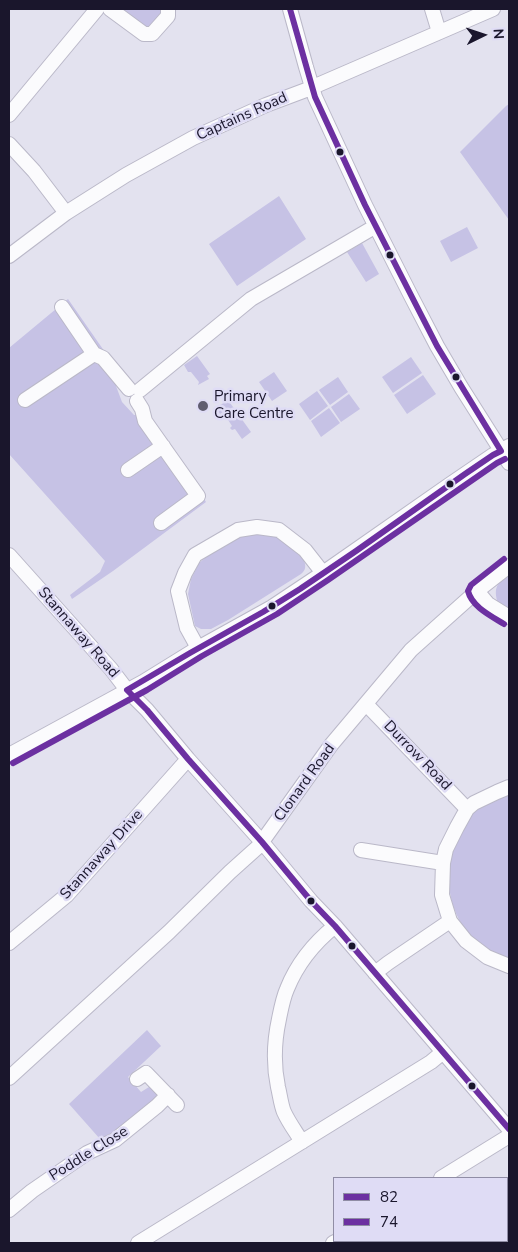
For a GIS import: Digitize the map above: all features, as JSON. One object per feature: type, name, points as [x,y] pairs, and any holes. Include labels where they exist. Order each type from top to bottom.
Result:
[{"type":"street","points":[[9,115],[97,9]]},
{"type":"street","points":[[110,9],[144,34],[152,34],[168,16],[168,9]]},
{"type":"street","points":[[290,9],[315,97],[376,226],[437,346],[505,448],[509,463]]},
{"type":"street","points":[[432,9],[440,32]]},
{"type":"street","name":"Captains Road","points":[[9,256],[66,213],[126,175],[193,138],[493,9]]},
{"type":"street","points":[[9,144],[66,213]]},
{"type":"street","points":[[135,393],[251,298],[376,226]]},
{"type":"street","points":[[62,307],[94,354],[103,358],[135,393],[145,421],[198,496],[161,523]]},
{"type":"street","points":[[25,400],[94,354]]},
{"type":"street","points":[[128,470],[163,446]]},
{"type":"street","points":[[9,755],[101,706],[198,648],[272,607],[505,448]]},
{"type":"street","points":[[198,648],[188,628],[178,591],[195,555],[238,530],[257,527],[279,530],[305,550],[323,573]]},
{"type":"street","name":"Stannaway Road","points":[[9,555],[262,842],[509,1129]]},
{"type":"street","name":"Clonard Road","points":[[9,1078],[168,932],[262,842],[331,746],[411,650],[477,591],[509,566]]},
{"type":"street","points":[[477,591],[488,604],[509,617]]},
{"type":"street","points":[[101,706],[108,694],[114,674]]},
{"type":"street","points":[[147,710],[148,688],[155,675]]},
{"type":"street","name":"Durrow Road","points":[[366,704],[467,809]]},
{"type":"street","name":"Stannaway Drive","points":[[9,943],[67,895],[188,759]]},
{"type":"street","points":[[509,787],[474,803],[467,809],[446,849],[442,895],[450,921],[466,940],[487,957],[509,966]]},
{"type":"street","points":[[361,850],[444,863]]},
{"type":"street","points":[[375,973],[450,921]]},
{"type":"street","points":[[302,1142],[284,1112],[276,1075],[274,1057],[275,1038],[286,991],[293,977],[314,945],[334,926]]},
{"type":"street","points":[[138,1243],[431,1062],[442,1052]]},
{"type":"street","name":"Poddle Close","points":[[9,1210],[32,1191],[87,1153],[115,1140],[157,1106],[172,1100],[146,1073],[138,1079]]},
{"type":"street","points":[[443,1177],[509,1136]]},
{"type":"shaded area","points":[[118,9],[163,9],[164,16],[151,29],[142,29]]},
{"type":"shaded area","points":[[509,104],[509,220],[460,152]]},
{"type":"shaded area","points":[[279,196],[306,239],[237,286],[209,244]]},
{"type":"shaded area","points":[[467,227],[478,248],[451,262],[440,241]]},
{"type":"shaded area","points":[[362,243],[379,274],[366,282],[347,252]]},
{"type":"shaded area","points":[[68,299],[123,378],[116,386],[122,402],[134,415],[147,415],[206,502],[72,599],[70,595],[100,572],[105,561],[9,454],[9,348]]},
{"type":"shaded area","points":[[197,356],[210,374],[207,376],[209,379],[198,385],[199,382],[191,372],[188,372],[184,365]]},
{"type":"shaded area","points":[[411,357],[422,373],[393,393],[382,377]]},
{"type":"shaded area","points":[[274,372],[287,391],[272,401],[259,382]]},
{"type":"shaded area","points":[[423,375],[436,394],[407,414],[394,395]]},
{"type":"shaded area","points":[[338,377],[348,392],[330,405],[319,390]]},
{"type":"shaded area","points":[[317,391],[328,406],[310,420],[299,404]]},
{"type":"shaded area","points":[[349,394],[360,409],[341,422],[331,407]]},
{"type":"shaded area","points":[[228,400],[251,432],[242,439],[235,429],[232,430],[230,428],[232,426],[223,412],[220,414],[216,408]]},
{"type":"shaded area","points":[[329,408],[340,423],[321,437],[311,421]]},
{"type":"shaded area","points":[[249,535],[273,535],[282,538],[304,560],[304,571],[211,629],[201,629],[195,626],[188,594],[191,579],[199,563],[211,553],[237,538]]},
{"type":"shaded area","points":[[509,573],[509,611],[498,604],[496,590],[499,583]]},
{"type":"shaded area","points":[[509,792],[509,962],[478,946],[464,928],[452,900],[449,886],[449,871],[455,842],[470,816],[483,805]]},
{"type":"shaded area","points":[[147,1030],[161,1046],[128,1077],[141,1092],[149,1087],[157,1090],[156,1097],[123,1127],[100,1139],[69,1104]]},
{"type":"transit line","name":"82","points":[[290,9],[315,97],[365,205],[437,346],[501,451]]},
{"type":"transit line","name":"82","points":[[501,451],[300,589],[127,690],[147,710],[262,842],[509,1129]]},
{"type":"transit line","name":"74","points":[[13,763],[147,690],[202,656],[277,614],[505,459]]},
{"type":"transit line","name":"74","points":[[504,559],[471,585],[468,591],[473,602],[504,624]]},
{"type":"place","name":"Primary Care Centre","points":[[203,406]]}]
